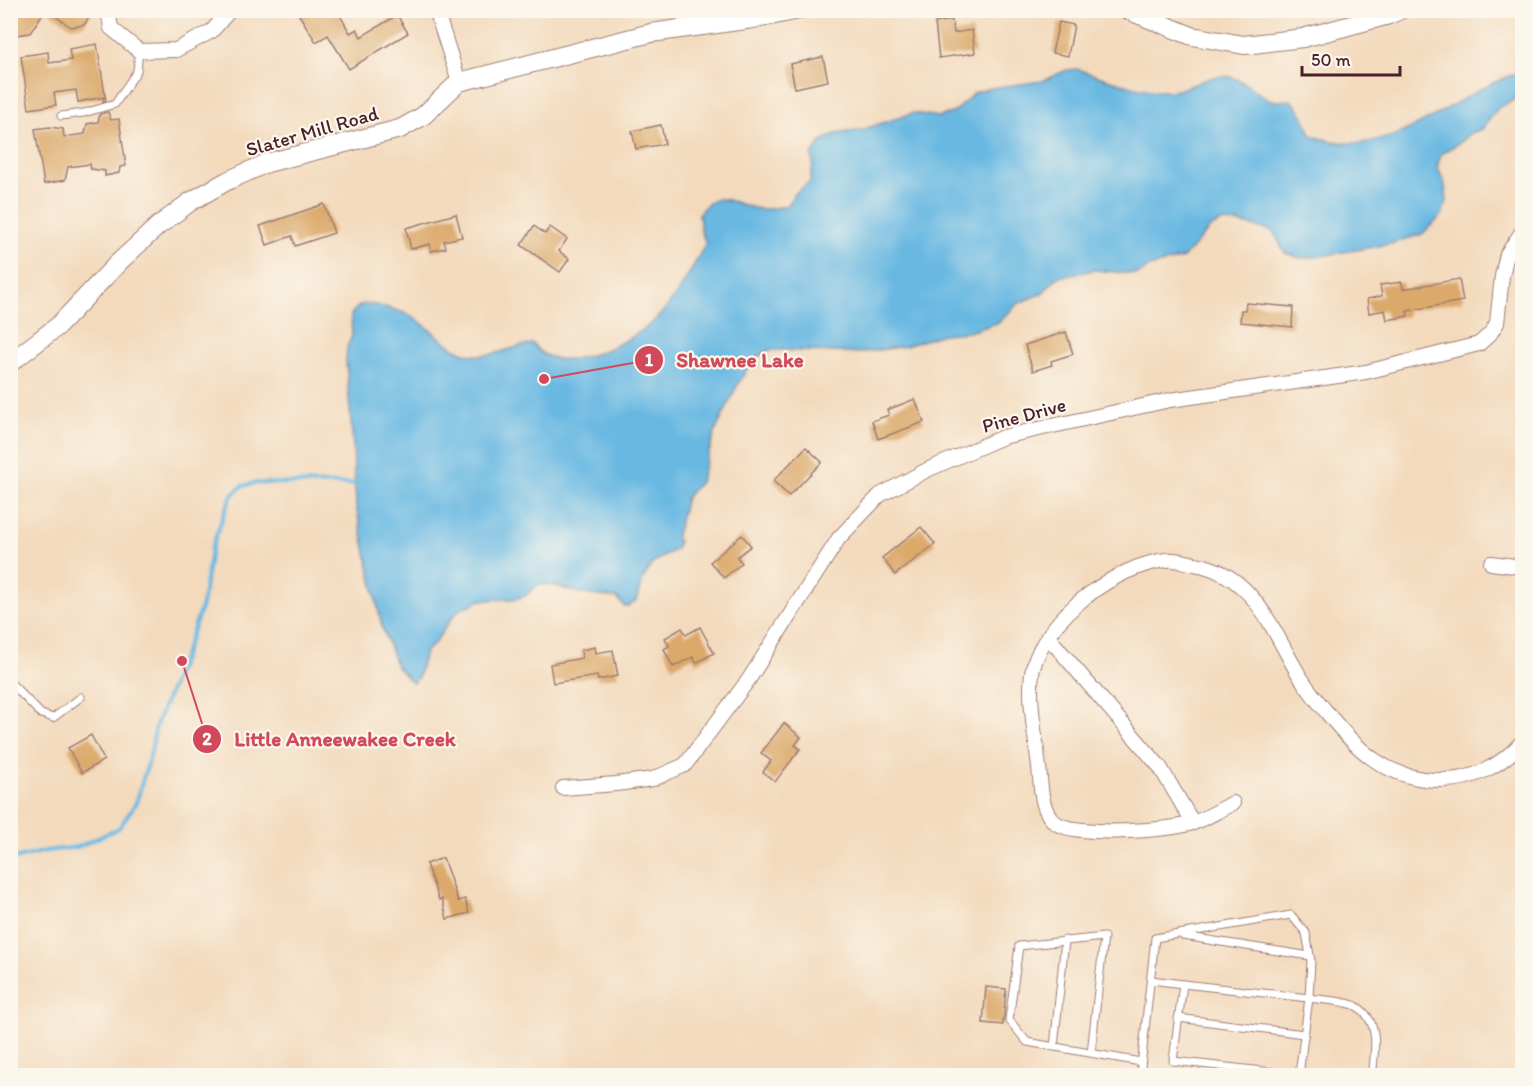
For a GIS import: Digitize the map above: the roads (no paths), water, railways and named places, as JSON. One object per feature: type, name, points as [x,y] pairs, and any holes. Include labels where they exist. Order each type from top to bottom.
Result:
[{"type":"street","points":[[108,10],[111,27],[139,51],[176,50],[213,32],[230,10]]},
{"type":"street","points":[[436,10],[459,82],[651,33],[760,18],[799,10]]},
{"type":"street","points":[[1127,10],[1192,36],[1244,45],[1303,38],[1400,10]]},
{"type":"street","name":"Slater Mill Road","points":[[10,363],[58,326],[119,262],[158,226],[190,202],[227,181],[267,163],[400,129],[423,116],[459,82]]},
{"type":"street","name":"Pine Drive","points":[[563,788],[653,779],[685,765],[749,679],[839,538],[880,495],[1003,437],[1170,400],[1365,372],[1479,344],[1490,334],[1497,323],[1502,276],[1508,254],[1522,232]]},
{"type":"street","points":[[1233,803],[1193,823],[1146,830],[1077,830],[1055,823],[1044,806],[1032,688],[1033,669],[1041,649],[1077,603],[1105,584],[1148,562],[1172,560],[1208,566],[1233,579],[1251,594],[1266,614],[1299,675],[1316,699],[1347,738],[1366,755],[1386,768],[1422,780],[1453,780],[1494,767],[1512,754],[1522,742]]},
{"type":"street","points":[[1491,563],[1522,567]]},
{"type":"street","points":[[1049,638],[1160,767],[1193,823]]},
{"type":"lane","points":[[61,116],[84,113],[115,104],[137,72],[139,51]]},
{"type":"lane","points":[[10,682],[41,714],[53,718],[81,697]]},
{"type":"lane","points":[[1140,1076],[1155,938],[1291,915],[1306,933],[1310,956],[1309,998],[1299,1075],[1173,1061],[1183,984]]},
{"type":"lane","points":[[1176,934],[1310,956]]},
{"type":"lane","points":[[1090,1053],[1104,937],[1019,946],[1009,1020],[1027,1042],[1141,1062]]},
{"type":"lane","points":[[1054,1047],[1065,940]]},
{"type":"lane","points":[[1151,980],[1355,1005],[1368,1016],[1376,1041],[1372,1076]]},
{"type":"lane","points":[[1178,1018],[1304,1034]]},
{"type":"water","points":[[1077,69],[1127,85],[1166,91],[1177,90],[1216,77],[1231,77],[1242,81],[1271,100],[1290,100],[1301,111],[1311,135],[1341,143],[1369,142],[1395,135],[1420,124],[1495,82],[1522,72],[1522,95],[1498,108],[1482,129],[1471,133],[1441,154],[1437,167],[1444,181],[1447,201],[1442,215],[1422,234],[1390,244],[1301,258],[1285,253],[1273,231],[1240,223],[1221,222],[1211,227],[1183,258],[1149,267],[1138,274],[1094,270],[1058,277],[1042,293],[1017,304],[999,322],[969,332],[943,334],[906,346],[859,353],[769,350],[752,360],[737,386],[715,432],[700,482],[686,497],[676,537],[677,548],[653,563],[643,579],[636,601],[629,606],[624,606],[617,598],[584,594],[539,584],[525,596],[514,599],[481,600],[459,610],[451,619],[434,644],[425,652],[418,678],[413,683],[397,667],[382,627],[356,506],[346,361],[347,347],[352,336],[351,314],[357,308],[366,304],[406,314],[456,349],[474,355],[489,355],[533,344],[544,354],[559,359],[594,354],[644,329],[671,302],[706,243],[701,232],[699,213],[717,199],[759,209],[788,205],[794,194],[810,182],[812,155],[820,143],[835,134],[861,130],[913,113],[939,117],[954,112],[974,93],[991,88],[1042,81],[1067,70]]},
{"type":"waterway","points":[[10,860],[46,851],[78,847],[119,828],[136,803],[151,752],[156,725],[202,605],[211,550],[232,495],[242,486],[255,483],[354,484]]},
{"type":"place","name":"Shawnee Lake","points":[[544,379]]},
{"type":"place","name":"Little Anneewakee Creek","points":[[182,661]]}]
